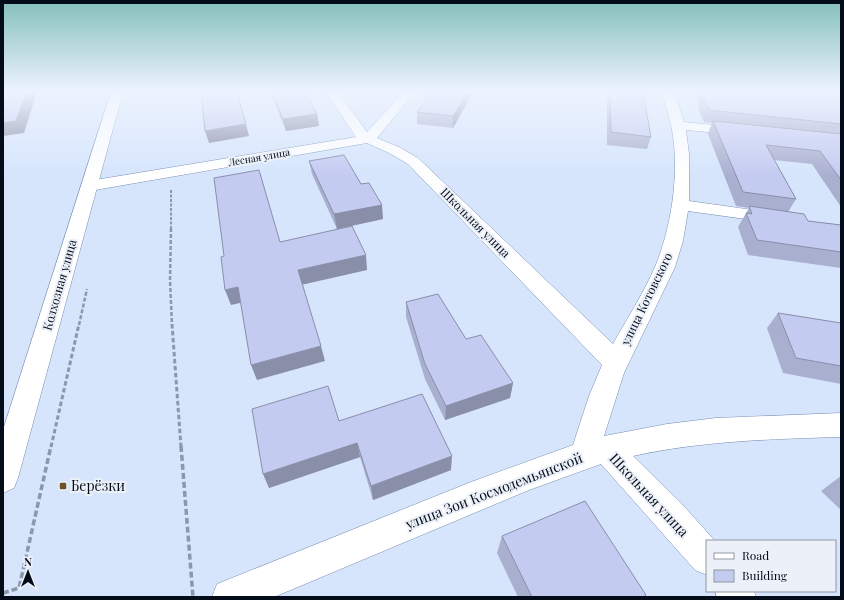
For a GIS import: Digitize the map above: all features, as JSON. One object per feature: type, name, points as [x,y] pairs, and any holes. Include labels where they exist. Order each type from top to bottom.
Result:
[{"type":"street","name":"Колхозная улица","points":[[3,478],[109,120]]},
{"type":"street","name":"Школьная улица","points":[[350,120],[360,133],[368,139],[394,150],[413,161],[616,363]]},
{"type":"street","points":[[368,139],[385,120]]},
{"type":"street","name":"улица Котовского","points":[[596,452],[594,421],[616,363],[662,273],[670,254],[675,235],[679,205],[682,156],[676,120]]},
{"type":"street","points":[[677,125],[755,133]]},
{"type":"street","name":"Лесная улица","points":[[89,186],[368,139]]},
{"type":"street","points":[[679,205],[787,220]]},
{"type":"street","name":"улица Зои Космодемьянской","points":[[230,597],[530,474],[596,452],[642,440],[706,432],[793,426],[841,425]]},
{"type":"street","name":"Школьная улица","points":[[596,452],[669,515],[706,557]]},
{"type":"path","points":[[171,172],[171,311],[192,597]]},
{"type":"path","points":[[3,593],[19,588],[88,284]]},
{"type":"building","points":[[3,120],[16,120],[16,121],[3,123]]},
{"type":"building","points":[[204,120],[245,120],[246,124],[205,131]]},
{"type":"building","points":[[611,120],[648,120],[651,137],[611,132]]},
{"type":"building","points":[[803,120],[841,120],[841,124]]},
{"type":"building","points":[[713,121],[841,134],[841,180],[820,151],[766,145],[796,199],[743,192]]},
{"type":"building","points":[[344,155],[361,184],[369,183],[382,205],[334,214],[309,161]]},
{"type":"building","points":[[259,170],[280,242],[352,226],[366,255],[298,270],[321,346],[251,365],[238,287],[225,290],[221,257],[224,256],[214,178]]},
{"type":"building","points":[[749,206],[804,214],[808,221],[841,225],[841,252],[757,240],[746,213],[752,214]]},
{"type":"building","points":[[438,294],[466,339],[481,335],[513,383],[446,406],[425,364],[406,302]]},
{"type":"building","points":[[778,313],[841,323],[841,366],[796,358]]},
{"type":"building","points":[[328,386],[339,421],[422,394],[452,456],[371,486],[357,443],[263,474],[252,409]]},
{"type":"building","points":[[585,501],[646,595],[643,597],[532,597],[502,536]]},
{"type":"place","name":"Берёзки","points":[[63,486]]}]
